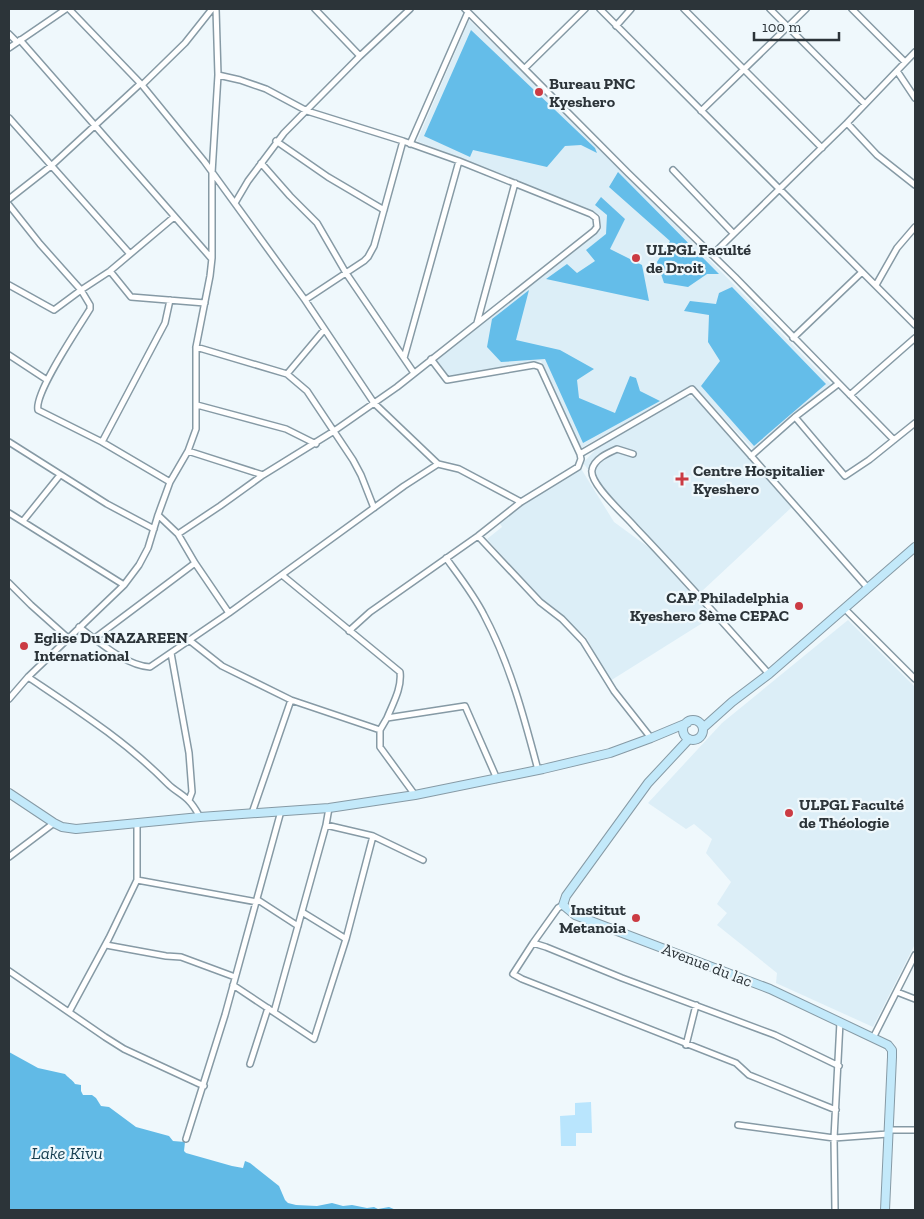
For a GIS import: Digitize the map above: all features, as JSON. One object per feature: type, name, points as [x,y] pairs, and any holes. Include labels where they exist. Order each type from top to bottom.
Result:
[{"type":"main road","points":[[703,728],[732,702],[769,674],[915,547]]},
{"type":"main road","points":[[9,793],[54,823],[62,827],[76,829],[200,817],[329,808],[415,795],[610,753],[651,738],[687,723],[695,720],[703,728],[700,738],[695,740],[689,739],[684,733],[684,727],[687,723]]},
{"type":"main road","points":[[563,905],[566,896],[648,783],[689,739]]},
{"type":"main road","name":"Avenue du lac","points":[[563,905],[575,915],[770,989],[888,1045],[892,1050],[886,1210]]},
{"type":"street","points":[[9,48],[67,9],[141,84],[212,173],[305,300],[374,403],[438,464],[459,469],[521,502]]},
{"type":"street","points":[[9,199],[50,166],[186,43],[212,9]]},
{"type":"street","points":[[9,699],[28,677],[124,584],[140,565],[148,548],[170,482],[188,451],[196,429],[196,347],[212,258],[212,173],[218,75],[216,9]]},
{"type":"street","points":[[316,9],[360,56]]},
{"type":"street","points":[[235,204],[276,142],[409,9]]},
{"type":"street","points":[[525,68],[585,9]]},
{"type":"street","points":[[600,9],[915,324]]},
{"type":"street","points":[[616,26],[631,9]]},
{"type":"street","points":[[684,9],[822,148]]},
{"type":"street","points":[[770,9],[864,104]]},
{"type":"street","points":[[701,111],[806,9]]},
{"type":"street","points":[[852,9],[906,62]]},
{"type":"street","points":[[410,144],[467,10],[894,440]]},
{"type":"street","points":[[9,34],[18,41],[140,175],[174,217],[212,258]]},
{"type":"street","points":[[712,255],[822,148],[915,52]]},
{"type":"street","points":[[897,71],[915,98]]},
{"type":"street","points":[[178,534],[263,475],[316,444],[374,403],[597,227],[596,218],[591,214],[515,183],[403,141],[307,111],[266,89],[218,75]]},
{"type":"street","points":[[911,90],[915,84]]},
{"type":"street","points":[[9,118],[130,254]]},
{"type":"street","points":[[847,123],[877,155],[915,185]]},
{"type":"street","points":[[305,300],[368,257],[374,246],[403,141]]},
{"type":"street","points":[[276,142],[328,177],[384,210]]},
{"type":"street","points":[[404,358],[459,161]]},
{"type":"street","points":[[261,163],[317,223],[346,273],[414,373]]},
{"type":"street","points":[[673,170],[733,234]]},
{"type":"street","points":[[477,323],[515,183]]},
{"type":"street","points":[[9,205],[40,244],[81,290],[90,308],[47,380],[37,405],[38,410],[102,442],[170,482]]},
{"type":"street","points":[[9,285],[51,310],[56,309],[110,271],[174,217]]},
{"type":"street","points":[[876,285],[897,248],[915,227]]},
{"type":"street","points":[[110,271],[131,297],[205,303]]},
{"type":"street","points":[[793,338],[862,272]]},
{"type":"street","points":[[102,442],[165,323],[170,300]]},
{"type":"street","points":[[287,374],[324,330]]},
{"type":"street","points":[[850,395],[915,340]]},
{"type":"street","points":[[196,347],[287,374],[307,391],[357,467],[374,508]]},
{"type":"street","points":[[9,355],[47,380]]},
{"type":"street","points":[[349,631],[370,612],[478,536],[521,502],[578,467],[581,459],[540,367],[534,365],[447,380],[431,359]]},
{"type":"street","points":[[751,456],[795,417],[838,384]]},
{"type":"street","points":[[580,454],[692,389],[868,588]]},
{"type":"street","points":[[197,405],[286,429],[316,444]]},
{"type":"street","points":[[795,417],[844,476],[847,476],[914,425]]},
{"type":"street","points":[[9,442],[107,504],[154,529]]},
{"type":"street","points":[[633,454],[617,449],[602,456],[593,466],[591,471],[593,478],[606,497],[769,674]]},
{"type":"street","points":[[188,451],[263,475]]},
{"type":"street","points":[[79,627],[116,654],[150,667],[438,464]]},
{"type":"street","points":[[23,521],[60,475]]},
{"type":"street","points":[[9,513],[124,584]]},
{"type":"street","points":[[158,515],[178,534],[229,613]]},
{"type":"street","points":[[478,536],[540,602],[562,619],[583,641],[614,691],[651,738]]},
{"type":"street","points":[[446,558],[484,614],[503,655],[516,689],[538,770]]},
{"type":"street","points":[[95,638],[195,563]]},
{"type":"street","points":[[282,575],[400,672],[401,681],[399,689],[380,730],[380,747],[415,795]]},
{"type":"street","points":[[9,583],[68,638]]},
{"type":"street","points":[[845,609],[915,679]]},
{"type":"street","points":[[189,640],[222,666],[291,700],[380,730]]},
{"type":"street","points":[[171,654],[189,752],[192,792],[189,800]]},
{"type":"street","points":[[28,677],[98,724],[155,770],[170,786],[189,800],[200,817]]},
{"type":"street","points":[[252,813],[291,700]]},
{"type":"street","points":[[387,718],[465,706],[496,779]]},
{"type":"street","points":[[274,1012],[326,825],[329,808]]},
{"type":"street","points":[[186,1139],[204,1086],[281,811]]},
{"type":"street","points":[[9,857],[54,823]]},
{"type":"street","points":[[70,1012],[137,880],[137,824]]},
{"type":"street","points":[[326,825],[373,836],[423,860]]},
{"type":"street","points":[[233,985],[314,1039],[346,939],[373,836]]},
{"type":"street","points":[[137,880],[257,901],[298,926]]},
{"type":"street","points":[[563,905],[558,908],[532,943],[513,974],[736,1063],[749,1075],[836,1110]]},
{"type":"street","points":[[302,912],[346,939]]},
{"type":"street","points":[[532,943],[775,1035],[839,1066]]},
{"type":"street","points":[[106,944],[166,956],[181,957],[235,977]]},
{"type":"street","points":[[873,1038],[915,956]]},
{"type":"street","points":[[9,971],[105,1038],[124,1049],[204,1086]]},
{"type":"street","points":[[896,992],[915,999]]},
{"type":"street","points":[[686,1044],[696,1005]]},
{"type":"street","points":[[250,1064],[268,1008]]},
{"type":"street","points":[[835,1209],[834,1138],[840,1022]]},
{"type":"street","points":[[738,1125],[834,1138],[915,1130]]},
{"type":"shaded area","name":"ULPGL Faculté de Droit","points":[[469,20],[611,159],[831,384],[753,449],[695,388],[691,387],[581,448],[541,361],[447,376],[435,359],[601,230],[600,215],[417,141]]},
{"type":"shaded area","points":[[471,30],[595,148],[597,153],[581,145],[565,146],[547,167],[473,150],[470,157],[424,136]]},
{"type":"shaded area","points":[[618,172],[719,274],[707,274],[688,287],[664,283],[657,262],[670,241],[609,187]]},
{"type":"shaded area","points":[[601,197],[625,219],[610,249],[642,265],[649,301],[546,279],[567,264],[577,273],[595,261],[586,250],[606,234],[607,215],[595,205]]},
{"type":"shaded area","points":[[732,287],[826,384],[754,446],[701,386],[720,361],[708,342],[709,315],[684,311],[690,301],[716,304],[719,293]]},
{"type":"shaded area","points":[[529,290],[516,340],[560,350],[594,369],[577,380],[579,398],[615,413],[630,376],[636,378],[640,391],[660,401],[583,443],[545,359],[501,362],[487,347],[492,319]]},
{"type":"shaded area","name":"Centre Hospitalier Kyeshero","points":[[684,396],[699,400],[792,507],[701,592],[608,495],[583,463],[598,447]]},
{"type":"shaded area","points":[[580,467],[614,522],[651,549],[712,617],[610,681],[586,637],[542,600],[487,539],[502,527],[499,522]]},
{"type":"shaded area","name":"ULPGL Faculté de Théologie","points":[[848,620],[915,687],[915,944],[873,1027],[776,983],[777,973],[717,925],[727,913],[717,904],[731,882],[706,853],[712,839],[694,824],[686,829],[648,803],[722,723]]},
{"type":"shaded area","points":[[591,1102],[592,1133],[576,1133],[576,1146],[561,1146],[560,1116],[575,1115],[575,1103]]},
{"type":"water","name":"Lake Kivu","points":[[9,1052],[38,1068],[65,1074],[75,1084],[81,1085],[83,1095],[92,1095],[101,1106],[109,1107],[136,1127],[169,1136],[173,1141],[185,1142],[184,1151],[186,1153],[243,1168],[245,1161],[250,1163],[279,1186],[288,1203],[317,1206],[332,1203],[343,1206],[352,1205],[378,1209],[389,1207],[396,1210],[9,1210]]},
{"type":"place","name":"Bureau PNC Kyeshero","points":[[539,92]]},
{"type":"place","name":"ULPGL Faculté de Droit","points":[[636,258]]},
{"type":"place","name":"Centre Hospitalier Kyeshero","points":[[682,479]]},
{"type":"place","name":"CAP Philadelphia Kyeshero 8ème CEPAC","points":[[799,606]]},
{"type":"place","name":"Eglise Du NAZAREEN International","points":[[24,646]]},
{"type":"place","name":"ULPGL Faculté de Théologie","points":[[789,813]]},
{"type":"place","name":"Institut Metanoia","points":[[636,918]]}]
